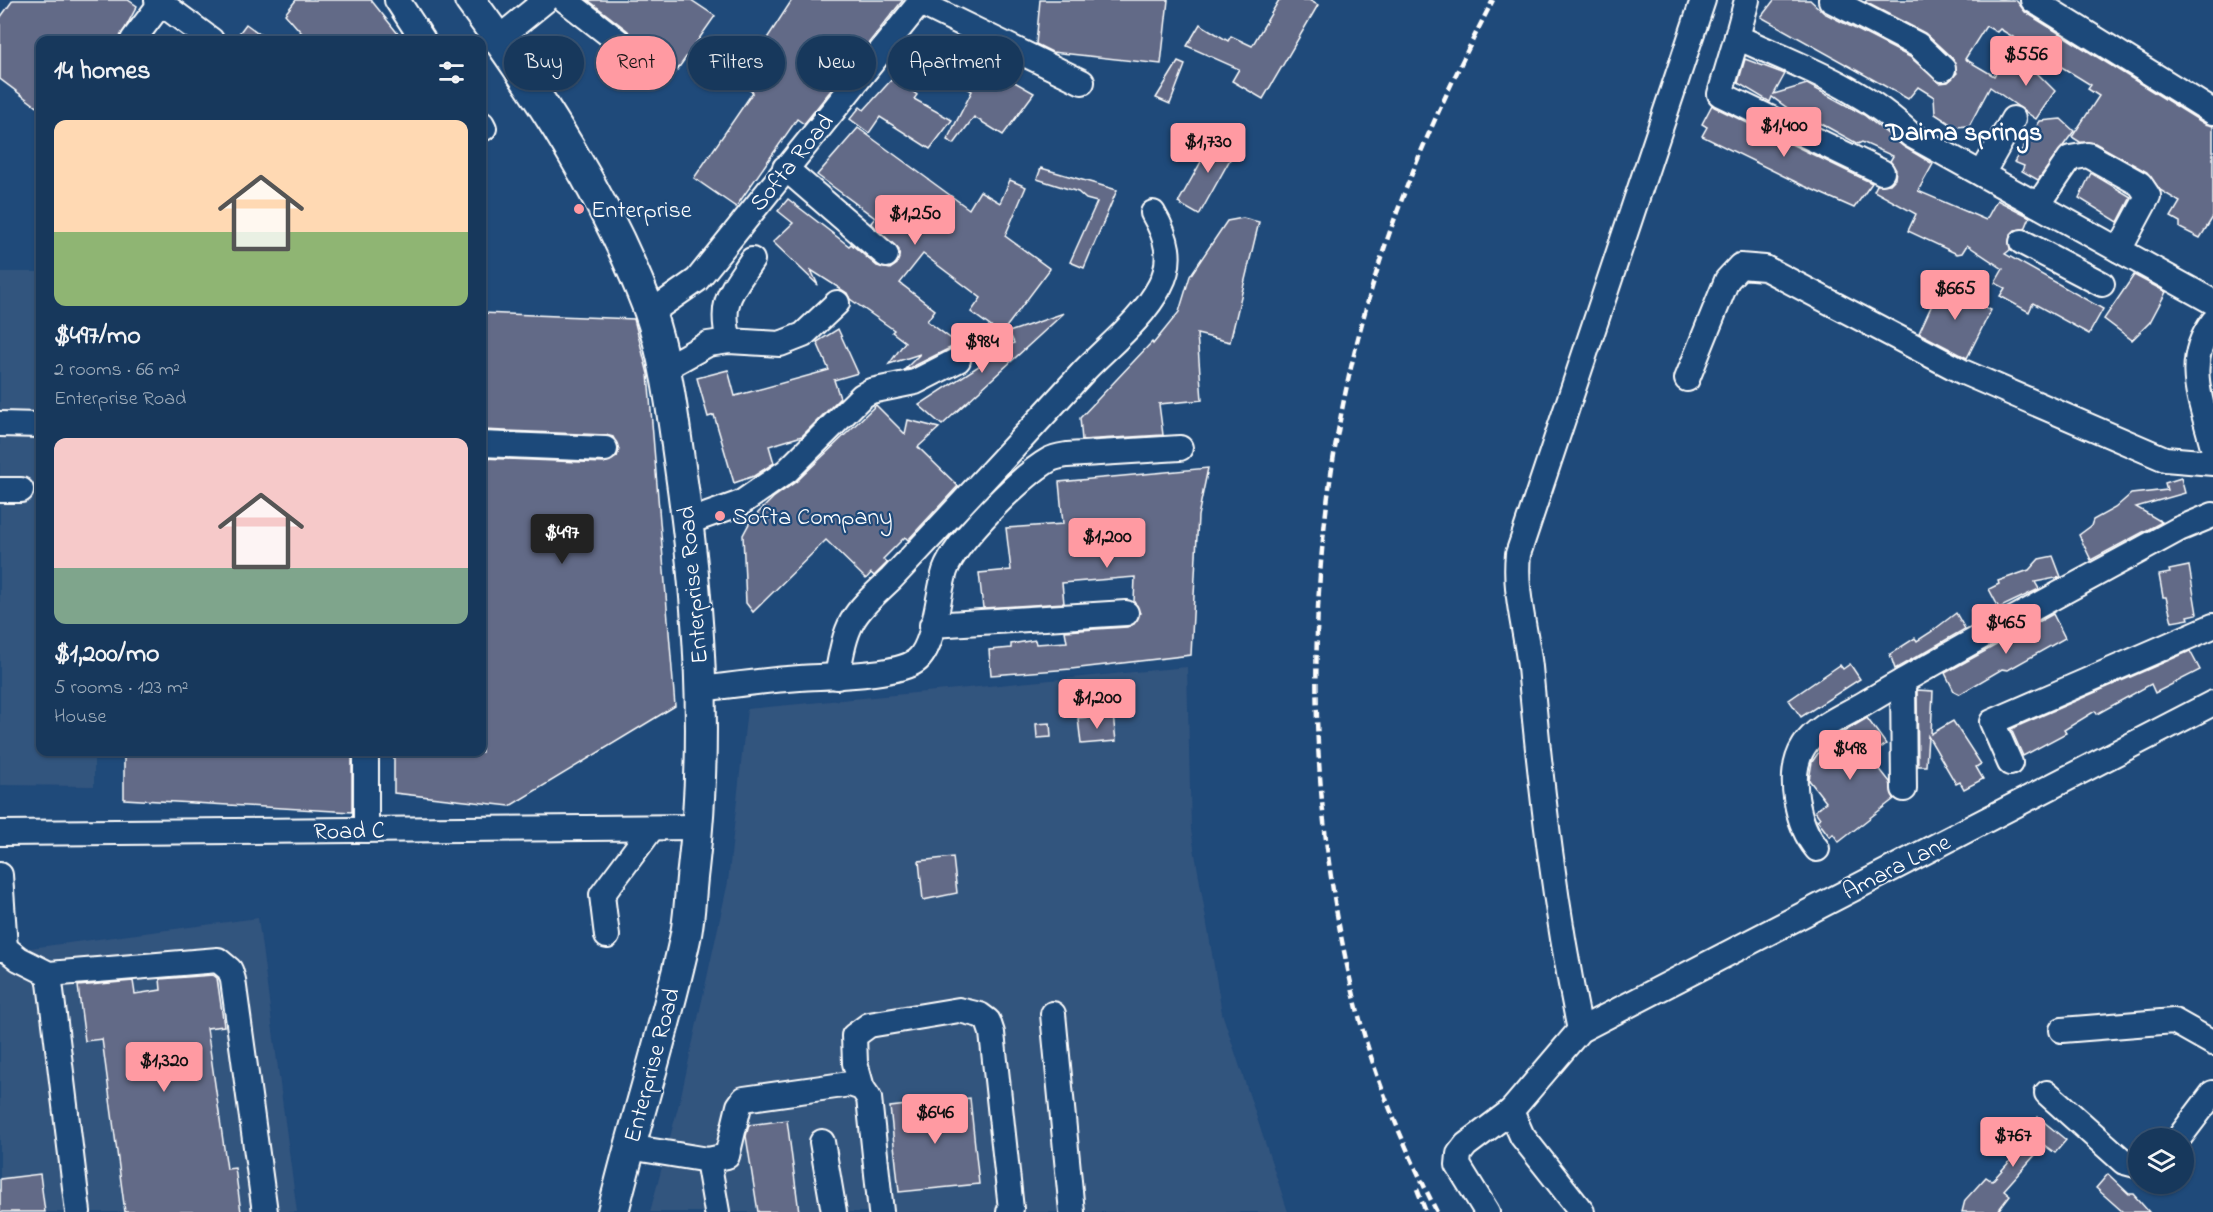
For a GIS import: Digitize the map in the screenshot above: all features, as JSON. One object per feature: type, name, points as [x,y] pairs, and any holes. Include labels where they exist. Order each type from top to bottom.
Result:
[{"type":"main road","name":"Enterprise Road","points":[[470,0],[489,36],[529,80],[574,153],[621,244],[650,313],[671,402],[688,522],[701,689],[702,773],[698,827],[685,937],[613,1212]]},
{"type":"street","points":[[397,0],[420,36]]},
{"type":"street","points":[[489,36],[546,0]]},
{"type":"street","points":[[565,0],[611,36]]},
{"type":"street","points":[[1487,1212],[1458,1165],[1459,1154],[1466,1145],[1511,1111],[1580,1030],[1552,874],[1528,648],[1516,575],[1518,554],[1703,0]]},
{"type":"street","points":[[1747,0],[1720,94],[1882,172]]},
{"type":"street","points":[[1831,0],[1918,45],[1943,69]]},
{"type":"street","points":[[2033,0],[2213,112]]},
{"type":"street","points":[[921,1],[1082,82]]},
{"type":"street","name":"Softa Road","points":[[650,313],[697,279],[921,1]]},
{"type":"street","points":[[136,36],[159,2],[206,36]]},
{"type":"street","points":[[1737,37],[1858,93],[1887,111],[1911,135],[2213,302]]},
{"type":"street","points":[[1982,174],[2013,119]]},
{"type":"street","points":[[2038,205],[2070,158],[2088,155],[2140,184],[2148,196],[2120,250]]},
{"type":"street","points":[[785,168],[886,255]]},
{"type":"street","points":[[837,677],[846,632],[857,610],[899,570],[1086,369],[1132,324],[1160,286],[1168,250],[1165,233],[1153,213]]},
{"type":"street","points":[[2067,264],[2089,233]]},
{"type":"street","points":[[2022,242],[2102,284]]},
{"type":"street","points":[[729,341],[725,324],[727,297],[752,260]]},
{"type":"street","points":[[1687,379],[1727,280],[1740,266],[1765,268],[1945,363],[2006,390],[2165,459],[2213,463]]},
{"type":"street","points":[[663,369],[708,344],[729,341],[780,344],[803,334],[837,303]]},
{"type":"street","points":[[2213,322],[2199,343],[2195,371],[2213,447]]},
{"type":"street","points":[[688,522],[741,503],[786,471],[862,396],[871,391],[915,382],[958,360]]},
{"type":"street","points":[[0,424],[36,425]]},
{"type":"street","points":[[486,444],[605,449]]},
{"type":"street","points":[[701,689],[800,678],[837,677],[906,666],[918,660],[928,642],[945,571],[962,539],[1036,468],[1052,458],[1067,455],[1180,448]]},
{"type":"street","points":[[1817,849],[1812,843],[1800,813],[1795,777],[1803,747],[1811,736],[1903,681],[2179,529],[2213,515]]},
{"type":"street","points":[[932,625],[1126,613]]},
{"type":"street","points":[[2010,763],[1992,722],[2213,626]]},
{"type":"street","points":[[1903,681],[1904,789]]},
{"type":"street","name":"Amara Lane","points":[[1580,1030],[2213,703]]},
{"type":"street","points":[[366,756],[366,830]]},
{"type":"street","name":"Road C","points":[[0,833],[698,827]]},
{"type":"street","points":[[607,936],[602,895],[652,828]]},
{"type":"street","points":[[0,875],[3,949],[49,974],[218,960],[230,970],[265,1212]]},
{"type":"street","points":[[49,974],[78,1212]]},
{"type":"street","points":[[881,1212],[868,1098],[862,1088],[853,1048],[854,1036],[868,1025],[959,1010],[981,1015],[988,1021],[992,1033],[1011,1209],[1009,1212]]},
{"type":"street","points":[[1053,1014],[1072,1212]]},
{"type":"street","points":[[2062,1030],[2174,1021],[2213,1043]]},
{"type":"street","points":[[629,1147],[708,1160],[727,1156],[739,1106],[744,1099],[850,1084],[862,1088]]},
{"type":"street","points":[[2047,1093],[2124,1162],[2128,1163]]},
{"type":"street","points":[[2187,1128],[2213,1093]]},
{"type":"street","points":[[1511,1111],[1522,1136],[1582,1212]]},
{"type":"street","points":[[822,1142],[834,1212]]},
{"type":"street","points":[[708,1160],[717,1212]]},
{"type":"shaded area","points":[[0,272],[36,272],[36,756],[94,756],[94,786],[0,785]]},
{"type":"shaded area","points":[[1187,667],[1191,830],[1222,1013],[1288,1212],[650,1212],[681,1096],[728,882],[747,709]]},
{"type":"shaded area","points":[[258,918],[297,1212],[0,1212],[0,952]]},
{"type":"building","points":[[13,0],[128,0],[137,6],[121,36],[36,36],[36,106],[0,79],[0,18]]},
{"type":"building","points":[[296,0],[371,0],[400,36],[304,36],[285,14]]},
{"type":"building","points":[[588,0],[691,0],[715,16],[701,36],[688,36],[688,54],[676,72],[676,36],[630,36],[628,31]]},
{"type":"building","points":[[792,0],[903,0],[874,36],[797,36],[797,90],[831,90],[804,124],[797,119],[736,207],[694,178],[753,92],[750,90],[785,90],[785,36],[769,36]]},
{"type":"building","points":[[1040,0],[1168,0],[1161,64],[1052,52],[1036,44]]},
{"type":"building","points":[[1279,0],[1309,0],[1318,5],[1263,99],[1232,81],[1239,69],[1187,46],[1200,24],[1228,41],[1231,36],[1252,46]]},
{"type":"building","points":[[1774,0],[1810,0],[1824,13],[1910,57],[1940,83],[1948,82],[1957,73],[1953,59],[1925,33],[1865,2],[1867,0],[2016,0],[2025,12],[2205,124],[2213,126],[2213,217],[2200,238],[2180,228],[2180,222],[2171,217],[2180,202],[2160,190],[2147,172],[2095,143],[2080,142],[2072,137],[2099,96],[2088,89],[2091,85],[2000,29],[1997,32],[1986,26],[1965,59],[1994,76],[2012,48],[2055,91],[2036,119],[1990,87],[1969,126],[1955,127],[1935,114],[1934,97],[1918,87],[1908,99],[1761,17]]},
{"type":"building","points":[[246,24],[262,36],[237,36]]},
{"type":"building","points":[[1745,59],[1785,74],[1774,94],[1807,84],[1864,115],[1904,147],[1933,164],[1918,191],[1986,220],[1997,200],[2030,217],[2025,229],[2015,230],[2010,235],[2010,250],[2005,254],[2103,309],[2089,334],[2033,303],[2029,312],[2000,296],[2005,288],[1995,283],[2003,269],[1967,245],[1962,253],[1957,254],[1908,231],[1916,214],[1874,191],[1877,185],[1890,184],[1895,179],[1896,170],[1890,161],[1893,156],[1862,142],[1858,144],[1818,122],[1815,124],[1800,117],[1772,97],[1770,102],[1738,83]]},
{"type":"building","points":[[1178,62],[1185,65],[1170,104],[1156,98]]},
{"type":"building","points":[[888,84],[888,90],[911,90],[917,95],[914,99],[952,120],[930,149],[880,117],[869,133],[850,119],[860,107],[864,110]]},
{"type":"building","points":[[1023,87],[1034,93],[1003,135],[974,117],[954,144],[947,140],[972,91],[970,90],[1023,90]]},
{"type":"building","points":[[1712,105],[1872,183],[1854,208],[1802,185],[1702,136],[1707,127],[1702,124]]},
{"type":"building","points":[[2061,119],[2074,131],[2038,180],[2022,171],[2024,166],[2014,162],[2040,121]]},
{"type":"building","points":[[858,128],[969,209],[980,191],[1000,203],[1010,180],[1026,187],[1005,236],[1050,269],[1001,334],[971,312],[981,298],[923,254],[900,283],[935,310],[927,321],[961,346],[952,347],[904,370],[920,354],[889,364],[905,342],[892,332],[894,330],[850,299],[847,293],[811,270],[818,285],[773,242],[793,223],[778,211],[788,199],[849,246],[851,244],[877,266],[890,269],[897,264],[899,250],[871,223],[875,218],[817,175]]},
{"type":"building","points":[[1217,133],[1238,145],[1199,215],[1178,203]]},
{"type":"building","points":[[1041,168],[1117,190],[1084,268],[1070,262],[1097,202],[1086,199],[1078,192],[1037,179]]},
{"type":"building","points":[[2091,173],[2131,197],[2118,222],[2079,198]]},
{"type":"building","points":[[1243,218],[1259,222],[1230,342],[1197,334],[1202,400],[1159,404],[1163,435],[1082,440],[1080,418],[1152,342],[1153,344],[1179,312],[1190,276],[1227,221]]},
{"type":"building","points":[[2134,275],[2166,292],[2150,322],[2132,340],[2104,319]]},
{"type":"building","points":[[1941,285],[1991,310],[1967,358],[1919,333]]},
{"type":"building","points":[[486,313],[634,319],[648,374],[675,706],[510,806],[394,793],[394,756],[486,756],[486,458],[604,463],[617,457],[619,449],[613,437],[486,430]]},
{"type":"building","points":[[1064,313],[942,425],[919,405],[1014,343],[1009,332]]},
{"type":"building","points":[[838,329],[858,373],[834,380],[840,398],[802,436],[769,446],[774,463],[754,476],[734,483],[714,415],[708,417],[697,378],[728,370],[735,396],[829,370],[817,342]]},
{"type":"building","points":[[876,405],[905,434],[908,420],[939,428],[918,447],[958,486],[908,540],[905,537],[883,559],[887,563],[874,576],[871,573],[866,579],[826,540],[753,612],[746,603],[743,535],[751,520],[773,498],[797,481]]},
{"type":"building","points":[[1208,468],[1198,516],[1191,655],[1071,669],[991,675],[989,650],[1011,648],[1011,644],[1035,640],[1036,644],[1067,642],[1065,631],[1127,627],[1134,624],[1140,613],[1134,602],[1135,577],[1062,583],[1064,603],[983,608],[979,573],[1011,570],[1006,528],[1063,524],[1059,482]]},
{"type":"building","points":[[2181,478],[2185,493],[2136,507],[2162,522],[2091,560],[2079,535],[2091,526],[2093,520],[2115,508],[2131,494],[2167,490],[2165,483]]},
{"type":"building","points":[[2053,556],[2061,577],[2035,582],[2039,589],[1999,608],[1989,589],[1999,584],[1998,581],[2029,570],[2039,559]]},
{"type":"building","points":[[2189,566],[2197,614],[2188,616],[2189,619],[2172,622],[2166,597],[2163,597],[2159,575],[2170,573],[2169,570]]},
{"type":"building","points":[[1956,613],[1965,629],[1895,669],[1890,654],[1915,638],[1917,641]]},
{"type":"building","points":[[2053,614],[2065,638],[2008,670],[2002,669],[1960,694],[1954,691],[1945,673]]},
{"type":"building","points":[[2190,651],[2200,670],[2155,693],[2151,684],[2097,714],[2095,711],[2064,730],[2066,733],[2023,756],[2011,729]]},
{"type":"building","points":[[1850,664],[1860,679],[1801,717],[1789,700],[1840,665],[1843,669]]},
{"type":"building","points":[[1917,690],[1933,691],[1931,734],[1953,721],[1981,764],[1976,767],[1983,779],[1964,789],[1960,782],[1956,784],[1928,736],[1926,766],[1918,766]]},
{"type":"building","points":[[1113,715],[1116,741],[1081,744],[1078,718]]},
{"type":"building","points":[[1867,718],[1886,744],[1878,750],[1864,749],[1890,782],[1894,799],[1839,842],[1833,834],[1830,837],[1817,820],[1820,818],[1815,811],[1826,802],[1809,780],[1812,762],[1825,743]]},
{"type":"building","points":[[1050,723],[1051,737],[1037,738],[1036,724]]},
{"type":"building","points":[[124,756],[352,756],[352,812],[124,799]]},
{"type":"building","points":[[953,857],[957,893],[923,900],[919,861]]},
{"type":"building","points":[[213,975],[217,978],[224,1026],[207,1028],[227,1169],[235,1168],[241,1212],[125,1212],[102,1039],[85,1041],[78,986],[133,981],[135,994],[161,990],[160,979]]},
{"type":"building","points":[[970,1098],[979,1184],[899,1192],[890,1107]]},
{"type":"building","points":[[2038,1117],[2066,1140],[2055,1153],[2044,1145],[2004,1190],[2010,1195],[1997,1212],[1962,1212],[1965,1200],[1986,1177],[1992,1181],[2020,1150],[2014,1144]]},
{"type":"building","points":[[787,1120],[799,1212],[758,1212],[746,1136],[749,1125]]},
{"type":"building","points":[[40,1174],[45,1212],[0,1212],[0,1179]]},
{"type":"building","points":[[2108,1174],[2128,1194],[2133,1194],[2149,1212],[2123,1212],[2096,1188]]},
{"type":"railway","points":[[1437,1212],[1412,1161],[1370,1054],[1355,1000],[1336,907],[1323,813],[1317,718],[1317,622],[1324,527],[1338,433],[1358,340],[1384,249],[1407,185],[1462,61],[1493,0]]},
{"type":"railway","points":[[1417,1189],[1426,1212]]},
{"type":"place","name":"Enterprise","points":[[579,209]]},
{"type":"place","name":"Softa Company","points":[[720,516]]},
{"type":"district","name":"Daima springs","points":[[1964,131]]}]
